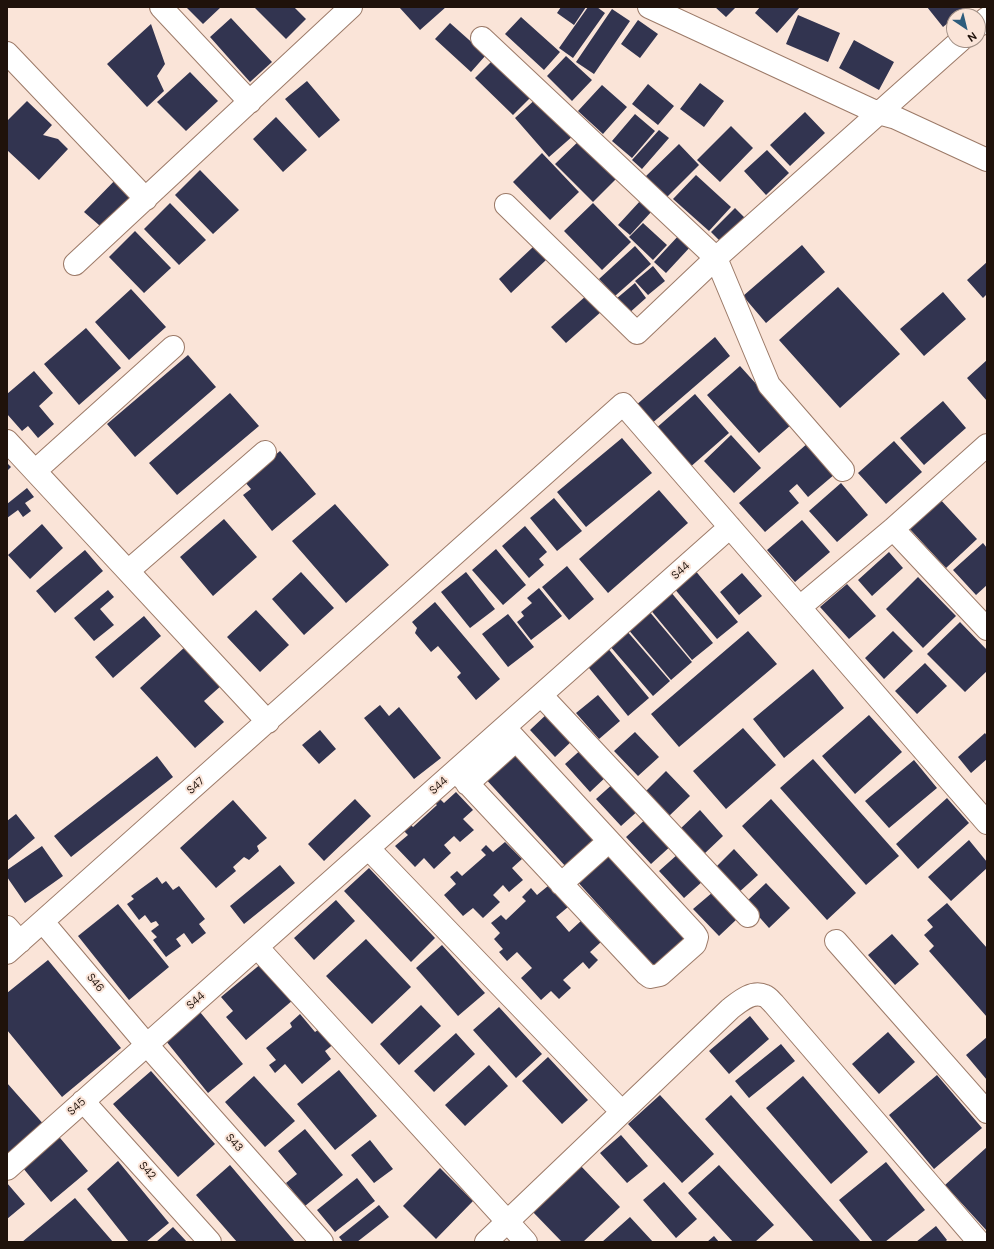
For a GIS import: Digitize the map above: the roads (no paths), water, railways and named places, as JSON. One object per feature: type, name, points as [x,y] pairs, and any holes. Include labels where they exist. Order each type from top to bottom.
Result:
[{"type":"street","points":[[161,7],[250,102]]},
{"type":"street","points":[[75,264],[351,7]]},
{"type":"street","points":[[649,7],[673,12],[878,113],[896,118],[987,160]]},
{"type":"street","points":[[482,38],[716,258],[769,384],[843,470]]},
{"type":"street","points":[[506,205],[637,333],[716,258],[953,48]]},
{"type":"street","points":[[7,53],[146,199]]},
{"type":"street","points":[[35,471],[173,347]]},
{"type":"street","name":"S47","points":[[11,941],[43,922],[623,404],[730,527]]},
{"type":"street","points":[[7,441],[268,722]]},
{"type":"street","points":[[800,607],[893,529],[987,445]]},
{"type":"street","points":[[128,571],[265,452]]},
{"type":"street","points":[[730,527],[987,823]]},
{"type":"street","name":"S44","points":[[147,1045],[369,848],[461,777],[511,734],[541,695],[730,527]]},
{"type":"street","points":[[893,529],[985,622]]},
{"type":"street","points":[[541,695],[748,916]]},
{"type":"street","points":[[461,777],[643,971],[650,977],[660,975],[695,944],[697,937],[511,734]]},
{"type":"street","points":[[561,884],[609,841]]},
{"type":"street","points":[[369,848],[622,1112]]},
{"type":"street","name":"S46","points":[[43,922],[147,1045]]},
{"type":"street","points":[[836,941],[987,1112]]},
{"type":"street","points":[[257,947],[526,1242]]},
{"type":"street","points":[[486,1242],[730,1009],[742,1000],[754,994],[764,996],[774,1004],[979,1242]]},
{"type":"street","name":"S45","points":[[7,1169],[147,1045]]},
{"type":"street","name":"S43","points":[[147,1045],[322,1242]]},
{"type":"street","name":"S42","points":[[83,1101],[210,1242]]}]
